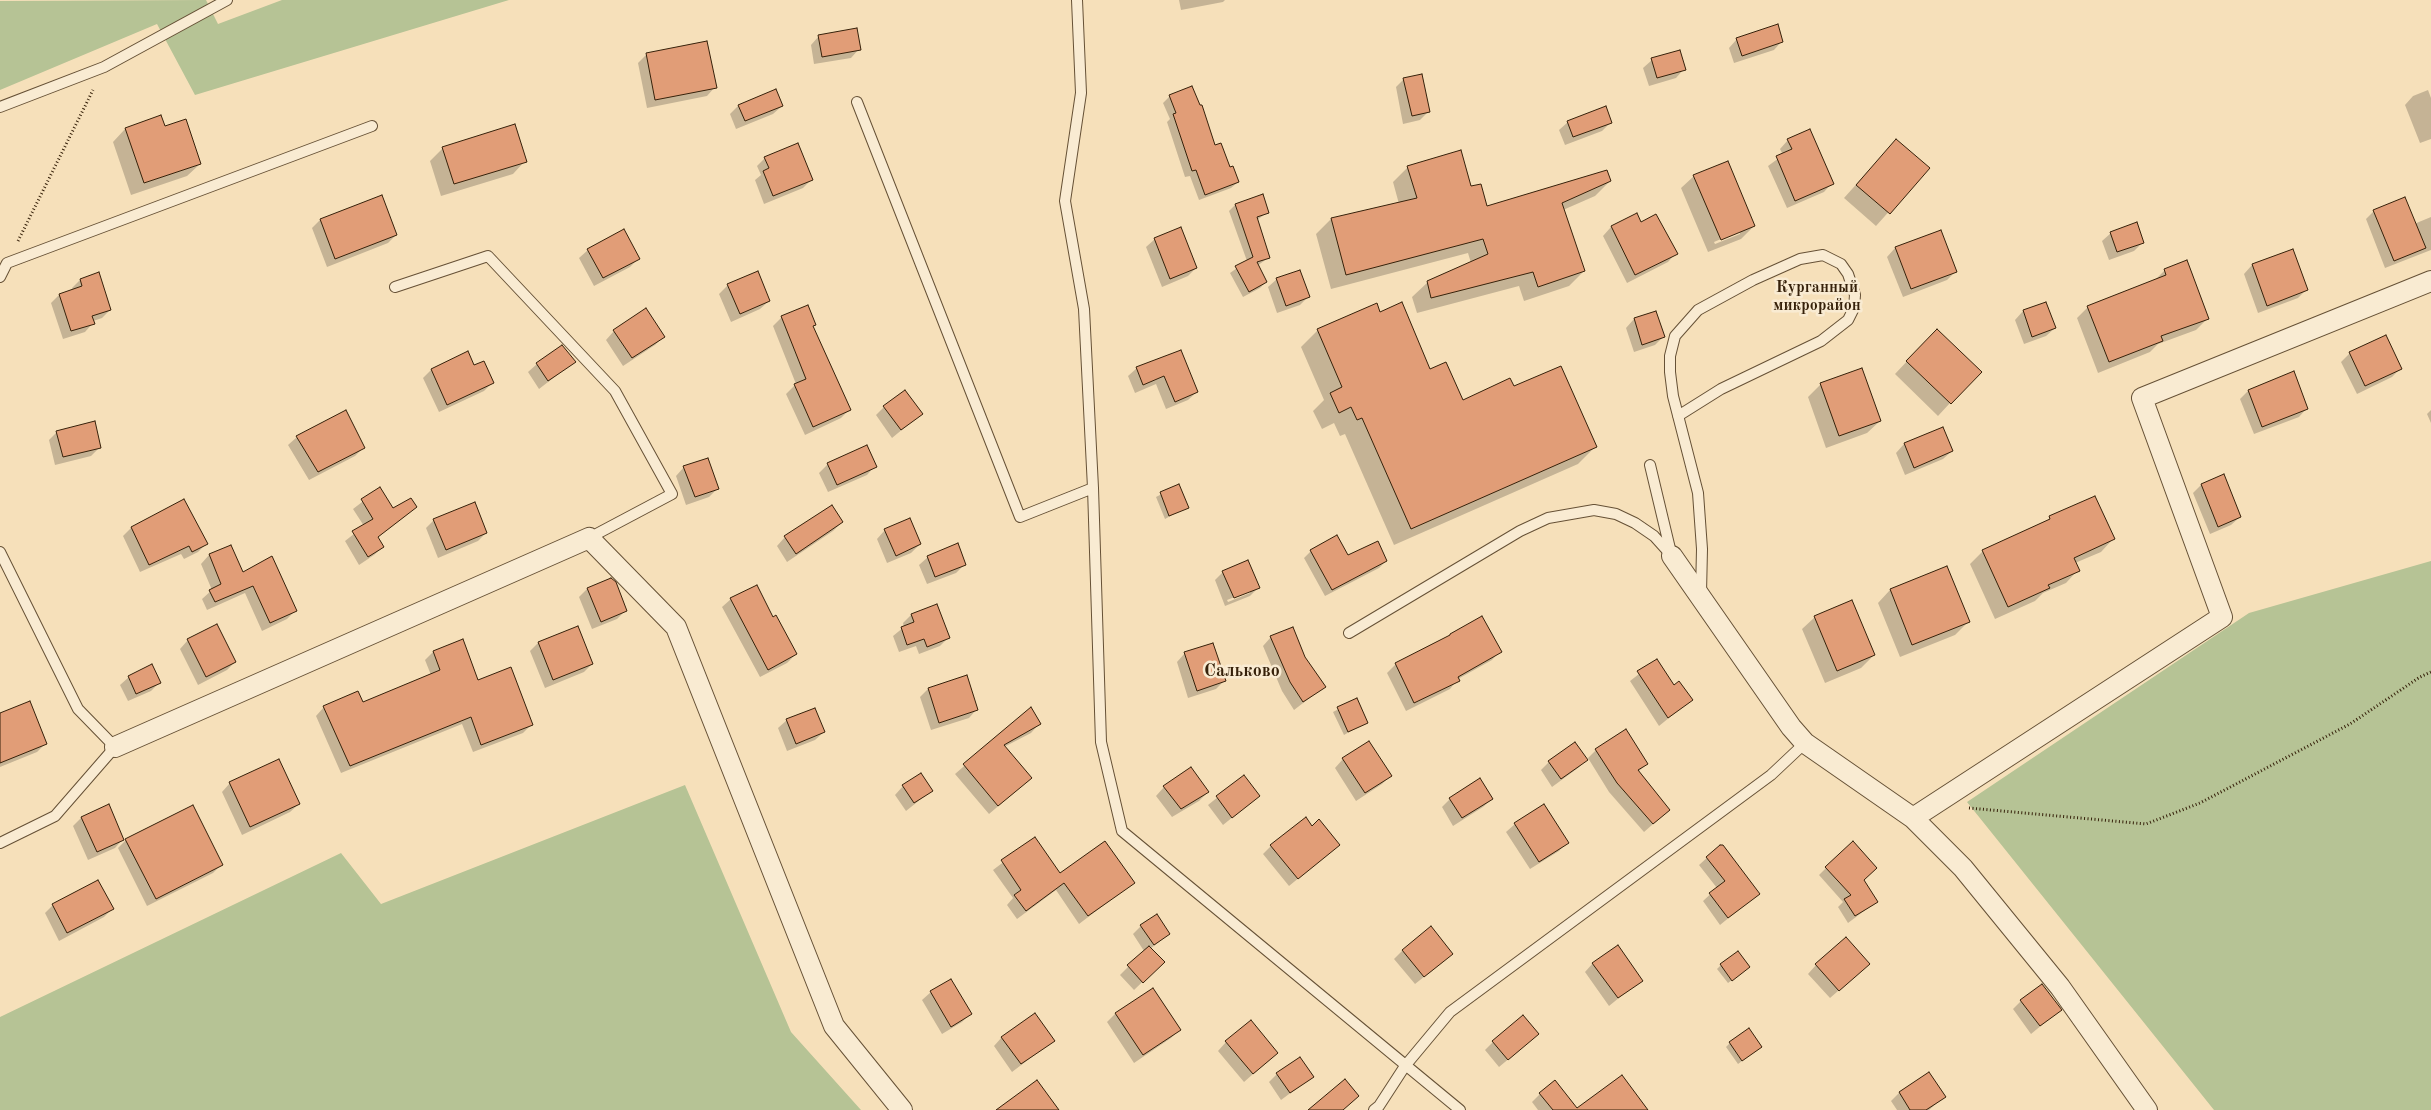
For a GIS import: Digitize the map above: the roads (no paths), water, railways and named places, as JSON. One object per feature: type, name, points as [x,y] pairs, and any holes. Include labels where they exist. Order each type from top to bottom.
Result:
[{"type":"street","points":[[1913,818],[2222,617],[2142,398],[2431,281]]},
{"type":"street","points":[[115,747],[590,538],[676,628],[834,1026],[902,1110]]},
{"type":"street","points":[[1672,556],[1700,600],[1772,702],[1805,743],[1913,818],[1963,868],[2002,913],[2060,987],[2147,1110]]},
{"type":"lane","points":[[0,107],[104,67],[227,0]]},
{"type":"lane","points":[[1077,0],[1081,93],[1065,201],[1084,309],[1093,488],[1101,742],[1122,831],[1460,1110]]},
{"type":"lane","points":[[856,102],[1020,517],[1093,488]]},
{"type":"lane","points":[[0,277],[7,263],[372,126]]},
{"type":"lane","points":[[1678,416],[1721,389],[1821,341],[1848,320],[1854,308],[1854,295],[1848,274],[1842,264],[1823,255],[1800,259],[1720,297],[1698,310],[1675,336],[1670,356],[1670,372],[1678,416],[1698,494],[1701,518],[1702,574],[1700,600]]},
{"type":"lane","points":[[395,287],[488,256],[615,391],[672,494],[590,538]]},
{"type":"lane","points":[[1650,464],[1672,556]]},
{"type":"lane","points":[[1348,633],[1520,531],[1548,518],[1594,510],[1616,514],[1636,523],[1654,536],[1672,556]]},
{"type":"lane","points":[[0,552],[78,709],[115,747],[55,816],[0,843]]},
{"type":"lane","points":[[1374,1110],[1379,1106],[1405,1066],[1450,1012],[1771,775],[1805,743]]},
{"type":"district","name":"Курганный микрорайон","points":[[1817,297]]},
{"type":"district","name":"Сальково","points":[[1242,671]]}]
